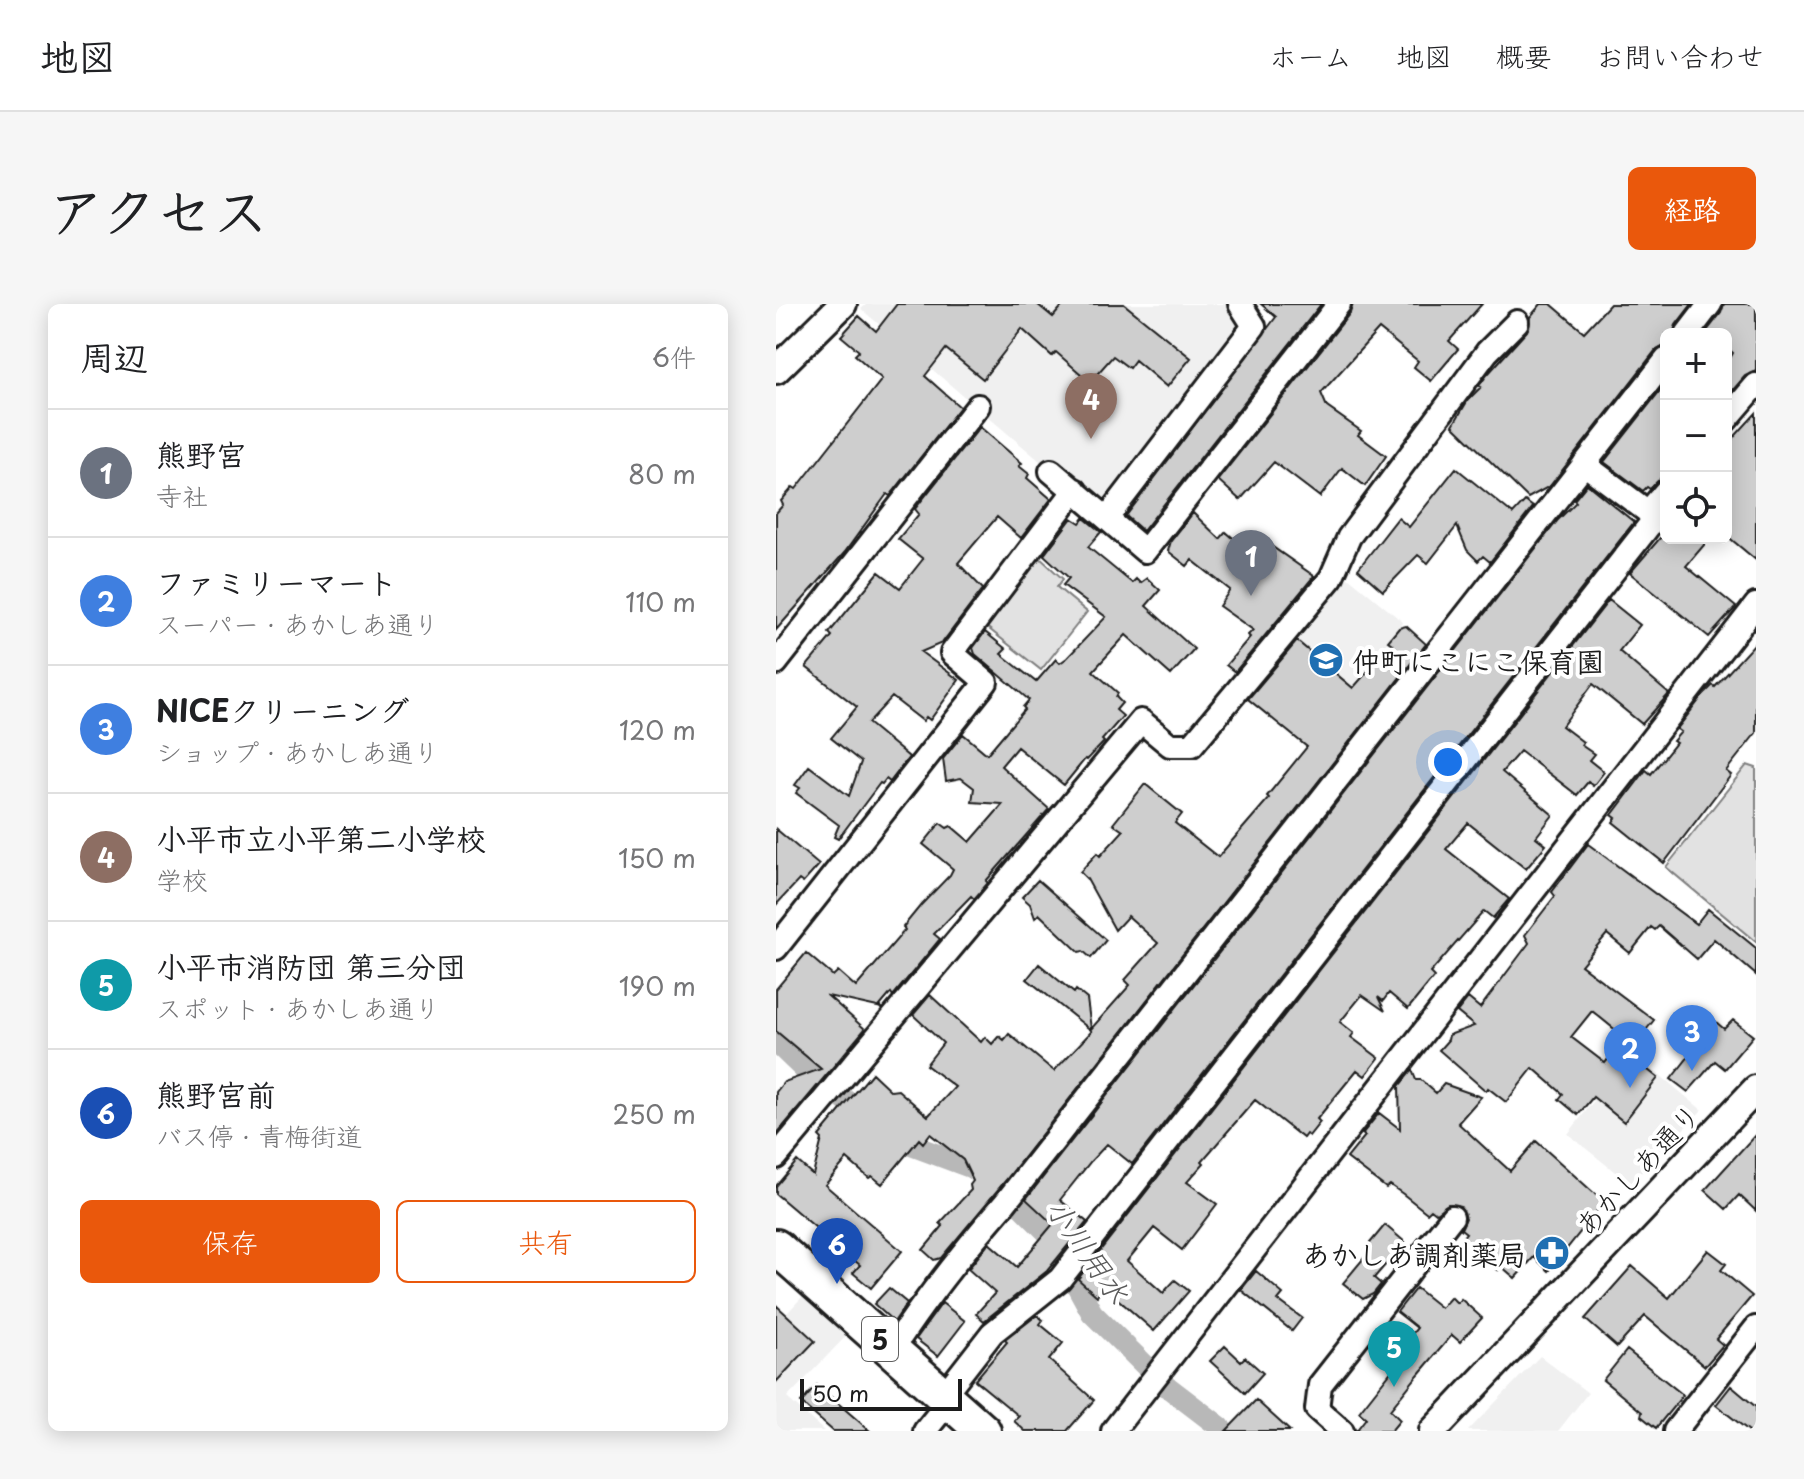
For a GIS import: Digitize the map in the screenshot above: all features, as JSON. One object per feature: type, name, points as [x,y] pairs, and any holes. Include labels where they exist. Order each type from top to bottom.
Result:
[{"type":"main road","name":"5","points":[[776,1247],[983,1431]]},
{"type":"street","points":[[776,370],[843,304]]},
{"type":"street","points":[[1107,518],[1254,326],[1240,304]]},
{"type":"street","points":[[1051,471],[1145,551],[1339,304]]},
{"type":"street","points":[[1692,328],[1710,304]]},
{"type":"street","points":[[776,1157],[1141,721],[1170,745],[1192,745],[1331,578],[1349,537],[1487,352],[1517,322]]},
{"type":"street","points":[[892,1350],[928,1295],[1005,1203],[1660,368]]},
{"type":"street","points":[[1732,413],[1756,385]]},
{"type":"street","points":[[776,663],[978,406]]},
{"type":"street","points":[[925,1431],[992,1333],[1065,1272],[1652,522],[1648,512],[1584,464]]},
{"type":"street","points":[[776,948],[986,682],[952,653],[1075,490]]},
{"type":"street","points":[[1648,512],[1660,498]]},
{"type":"street","points":[[1113,1431],[1756,605]]},
{"type":"street","name":"あかしあ通り","points":[[1433,1431],[1756,1089]]},
{"type":"street","points":[[1342,1431],[1317,1409],[1320,1385],[1452,1217]]},
{"type":"street","points":[[1675,1431],[1756,1328]]},
{"type":"shaded area","points":[[867,304],[1240,304],[1254,326],[1107,518],[861,309]]},
{"type":"shaded area","points":[[1038,556],[1063,579],[1057,587],[1087,612],[1041,670],[984,625]]},
{"type":"shaded area","name":"仲町にこにこ保育園","points":[[1348,577],[1403,622],[1306,746],[1247,698]]},
{"type":"shaded area","points":[[1747,765],[1756,768],[1756,942],[1666,867]]},
{"type":"shaded area","points":[[1632,1052],[1702,1110],[1630,1184],[1568,1134]]},
{"type":"shaded area","points":[[803,1296],[847,1335],[787,1398],[824,1431],[776,1431],[776,1325]]},
{"type":"shaded area","points":[[1540,1356],[1588,1393],[1558,1431],[1468,1431]]},
{"type":"building","points":[[897,304],[1037,304],[1053,317],[1064,304],[1124,304],[1191,358],[1167,387],[1135,360],[1129,368],[1113,356],[1090,382],[1056,352],[1052,356],[1022,329],[983,379],[946,349],[925,376],[960,407],[890,496],[887,494],[845,552],[776,630],[776,513],[783,505],[781,501],[793,487],[796,489],[882,379],[855,355],[859,351],[841,336],[859,316],[876,331]]},
{"type":"building","points":[[1261,304],[1321,304],[1143,531],[1126,516],[1276,317]]},
{"type":"building","points":[[1353,304],[1482,304],[1449,341],[1458,349],[1431,381],[1414,367],[1418,361],[1379,329],[1321,393],[1327,407],[1361,431],[1358,435],[1386,456],[1365,486],[1342,468],[1320,497],[1274,462],[1240,500],[1218,480],[1350,313]]},
{"type":"building","points":[[1541,304],[1551,304],[1584,332],[1610,304],[1692,304],[1675,328],[1660,328],[1660,348],[1550,486],[1528,498],[1453,425],[1487,375],[1527,331],[1530,317]]},
{"type":"building","points":[[1724,304],[1756,304],[1756,371],[1745,376],[1732,391],[1732,328],[1709,328]]},
{"type":"building","points":[[1660,391],[1660,479],[1650,489],[1647,487],[1643,491],[1604,462]]},
{"type":"building","points":[[1756,413],[1756,560],[1732,540],[1732,439]]},
{"type":"building","points":[[980,427],[1022,463],[1019,466],[1029,474],[1027,478],[1051,499],[1021,538],[997,517],[958,563],[983,589],[942,643],[921,652],[959,680],[930,720],[926,717],[923,721],[892,697],[868,723],[909,757],[890,782],[886,779],[880,783],[838,839],[834,837],[839,825],[796,793],[800,788],[795,785],[809,766],[849,796],[861,762],[831,738],[857,707],[806,667],[832,636],[829,633],[879,572],[900,588],[923,559],[898,539],[919,514],[915,509]]},
{"type":"building","points":[[1456,468],[1513,514],[1525,501],[1533,507],[1490,562],[1483,556],[1478,561],[1467,550],[1457,526],[1428,563],[1418,555],[1383,591],[1358,569],[1398,518],[1409,527]]},
{"type":"building","points":[[1587,484],[1634,522],[1132,1164],[1107,1144],[1091,1161],[1060,1200],[1087,1222],[1047,1271],[984,1321],[976,1314],[995,1293],[968,1269],[989,1243],[1017,1267],[1053,1224],[1026,1199],[1558,520],[1576,502],[1574,500]]},
{"type":"building","points":[[1193,513],[1220,539],[1226,532],[1260,561],[1271,546],[1314,576],[1235,672],[1226,665],[1253,630],[1219,606],[1230,590],[1192,560],[1187,566],[1168,551],[1171,541]]},
{"type":"building","points":[[1072,518],[1080,523],[1084,518],[1101,532],[1088,547],[1132,583],[1136,579],[1140,583],[1147,578],[1160,590],[1146,606],[1194,649],[1171,675],[1126,635],[1093,671],[1118,693],[1116,697],[1122,703],[1116,710],[1123,716],[1102,740],[1104,742],[1064,785],[1017,747],[1001,766],[1049,809],[974,899],[971,896],[934,934],[940,939],[893,996],[891,993],[880,1006],[882,1008],[828,996],[865,1029],[776,1135],[776,1092],[784,1082],[821,1069],[776,1031],[776,989],[806,953],[833,976],[838,971],[856,987],[953,869],[923,844],[940,823],[947,828],[951,826],[970,842],[1003,804],[972,802],[974,788],[961,778],[946,781],[943,759],[963,734],[987,754],[1029,700],[975,654],[973,648],[985,632],[1006,649],[1001,654],[1036,682],[1056,659],[1060,663],[1067,658],[1106,617],[1063,585],[1069,578],[1044,555]]},
{"type":"building","points":[[1660,538],[1660,544],[1705,544],[1686,566],[1736,607],[1709,637],[1630,573]]},
{"type":"building","points":[[1609,600],[1640,625],[1619,651],[1669,694],[1642,724],[1593,684],[1562,726],[1594,754],[1589,760],[1604,772],[1593,786],[1588,782],[1577,795],[1520,751],[1502,772],[1553,815],[1536,837],[1546,845],[1526,869],[1468,823],[1446,849],[1509,899],[1493,918],[1484,911],[1430,973],[1434,977],[1408,1009],[1389,993],[1383,1001],[1378,997],[1385,1011],[1362,995],[1340,1022],[1354,1033],[1351,1037],[1379,1058],[1365,1076],[1357,1070],[1317,1119],[1320,1122],[1309,1136],[1306,1134],[1303,1138],[1255,1100],[1202,1161],[1204,1163],[1187,1182],[1217,1204],[1182,1250],[1154,1228],[1127,1261],[1163,1293],[1175,1280],[1189,1291],[1154,1331],[1104,1287],[1097,1296],[1078,1279]]},
{"type":"building","points":[[1406,626],[1426,644],[1006,1180],[941,1258],[934,1260],[923,1250],[943,1226],[940,1223],[971,1190],[973,1181],[963,1160],[930,1134],[923,1143],[919,1139],[882,1184],[872,1176],[869,1178],[847,1159],[825,1185],[902,1251],[871,1288],[853,1273],[860,1265],[776,1194],[776,1186],[797,1161],[813,1175],[822,1139],[819,1136],[872,1073],[891,1091],[898,1090],[928,1116],[955,1087],[926,1065],[943,1043],[913,1015],[930,995],[981,1042],[985,1037],[992,1044],[999,1036],[1004,1040],[1009,1034],[1054,1071],[1092,1031],[1027,979],[1039,964],[1074,993],[1076,990],[1087,999],[1091,1029],[1130,985],[1125,980],[1158,943],[1128,916],[1115,930],[1080,872],[1123,831],[1113,824],[1145,784],[1182,814],[1175,823],[1218,857],[1269,798],[1267,796],[1307,747],[1248,699],[1297,641],[1353,688],[1392,644],[1388,641],[1399,628]]},
{"type":"building","points":[[1756,642],[1756,733],[1726,771],[1731,775],[1664,863],[1613,822],[1616,818],[1612,815],[1646,770],[1651,774],[1676,743],[1673,741],[1681,732],[1677,729],[1704,694],[1713,685],[1715,687]]},
{"type":"building","points":[[776,829],[819,865],[803,883],[799,880],[776,905]]},
{"type":"building","points":[[1588,844],[1696,924],[1708,909],[1756,948],[1756,975],[1714,939],[1697,959],[1659,926],[1655,930],[1651,927],[1630,953],[1607,934],[1581,965],[1654,1020],[1634,1045],[1592,1011],[1571,1037],[1605,1063],[1618,1046],[1658,1078],[1624,1122],[1593,1097],[1578,1115],[1559,1099],[1563,1094],[1533,1068],[1506,1102],[1488,1088],[1486,1091],[1439,1050],[1449,1035],[1474,1026],[1457,1012],[1468,998],[1480,1008],[1529,943],[1525,935],[1555,896],[1552,892]]},
{"type":"building","points":[[1038,880],[1106,940],[1091,958],[1083,951],[1079,952],[1039,914],[1035,918],[1030,904],[1022,897]]},
{"type":"building","points":[[1733,1020],[1753,1036],[1725,1069],[1715,1061],[1688,1092],[1671,1079],[1716,1022],[1724,1029]]},
{"type":"building","points":[[1412,1070],[1416,1080],[1421,1080],[1436,1093],[1444,1084],[1481,1097],[1458,1123],[1510,1171],[1536,1141],[1604,1202],[1549,1271],[1534,1257],[1515,1278],[1501,1266],[1498,1270],[1462,1238],[1466,1233],[1461,1229],[1466,1218],[1460,1206],[1448,1204],[1436,1213],[1431,1209],[1427,1213],[1390,1185],[1386,1188],[1347,1158],[1379,1113],[1400,1129],[1399,1086]]},
{"type":"building","points":[[1756,1134],[1756,1211],[1739,1195],[1726,1209],[1705,1190]]},
{"type":"building","points":[[1385,1225],[1405,1242],[1374,1278],[1381,1284],[1373,1294],[1363,1299],[1343,1283],[1369,1252],[1365,1249]]},
{"type":"building","points":[[1708,1250],[1726,1264],[1721,1270],[1752,1296],[1716,1339],[1723,1345],[1705,1366],[1645,1316],[1617,1347],[1585,1319],[1632,1266],[1669,1298]]},
{"type":"building","points":[[1256,1271],[1283,1294],[1278,1300],[1302,1318],[1292,1331],[1241,1290]]},
{"type":"building","points":[[889,1288],[907,1303],[894,1322],[874,1304]]},
{"type":"building","points":[[1416,1288],[1441,1308],[1451,1297],[1457,1303],[1461,1299],[1482,1318],[1460,1342],[1452,1335],[1418,1375],[1390,1410],[1400,1420],[1391,1431],[1356,1431],[1366,1418],[1359,1412],[1400,1360],[1394,1356],[1417,1328],[1397,1312]]},
{"type":"building","points":[[942,1303],[965,1321],[938,1356],[916,1339]]},
{"type":"building","points":[[776,1305],[815,1341],[776,1382]]},
{"type":"building","points":[[1037,1315],[1043,1320],[1040,1324],[1063,1343],[1049,1360],[1094,1400],[1067,1431],[1025,1431],[1014,1421],[1019,1416],[975,1380],[1007,1342],[1005,1340]]},
{"type":"building","points":[[1225,1346],[1241,1361],[1245,1357],[1263,1373],[1245,1393],[1210,1361]]},
{"type":"building","points":[[1627,1350],[1683,1395],[1656,1428],[1641,1416],[1642,1412],[1603,1380]]},
{"type":"building","points":[[817,1385],[870,1431],[833,1431],[801,1403]]},
{"type":"building","points":[[1731,1386],[1756,1407],[1756,1431],[1749,1431],[1716,1405]]},
{"type":"building","points":[[1256,1400],[1290,1431],[1226,1431]]},
{"type":"waterway","name":"小川用水","points":[[776,1042],[804,1069],[911,1145],[970,1167],[997,1182],[1049,1234],[1092,1313],[1165,1385],[1222,1431]]},
{"type":"place","name":"小平市立小平第二小学校","points":[[1091,439]]},
{"type":"place","name":"熊野宮","points":[[1251,596]]},
{"type":"place","name":"仲町にこにこ保育園","points":[[1326,660]]},
{"type":"place","name":"NICEクリーニング","points":[[1692,1071]]},
{"type":"place","name":"ファミリーマート","points":[[1630,1088]]},
{"type":"place","name":"あかしあ調剤薬局","points":[[1552,1253]]},
{"type":"place","name":"熊野宮前","points":[[837,1284]]},
{"type":"place","name":"小平市消防団 第三分団","points":[[1394,1387]]}]
